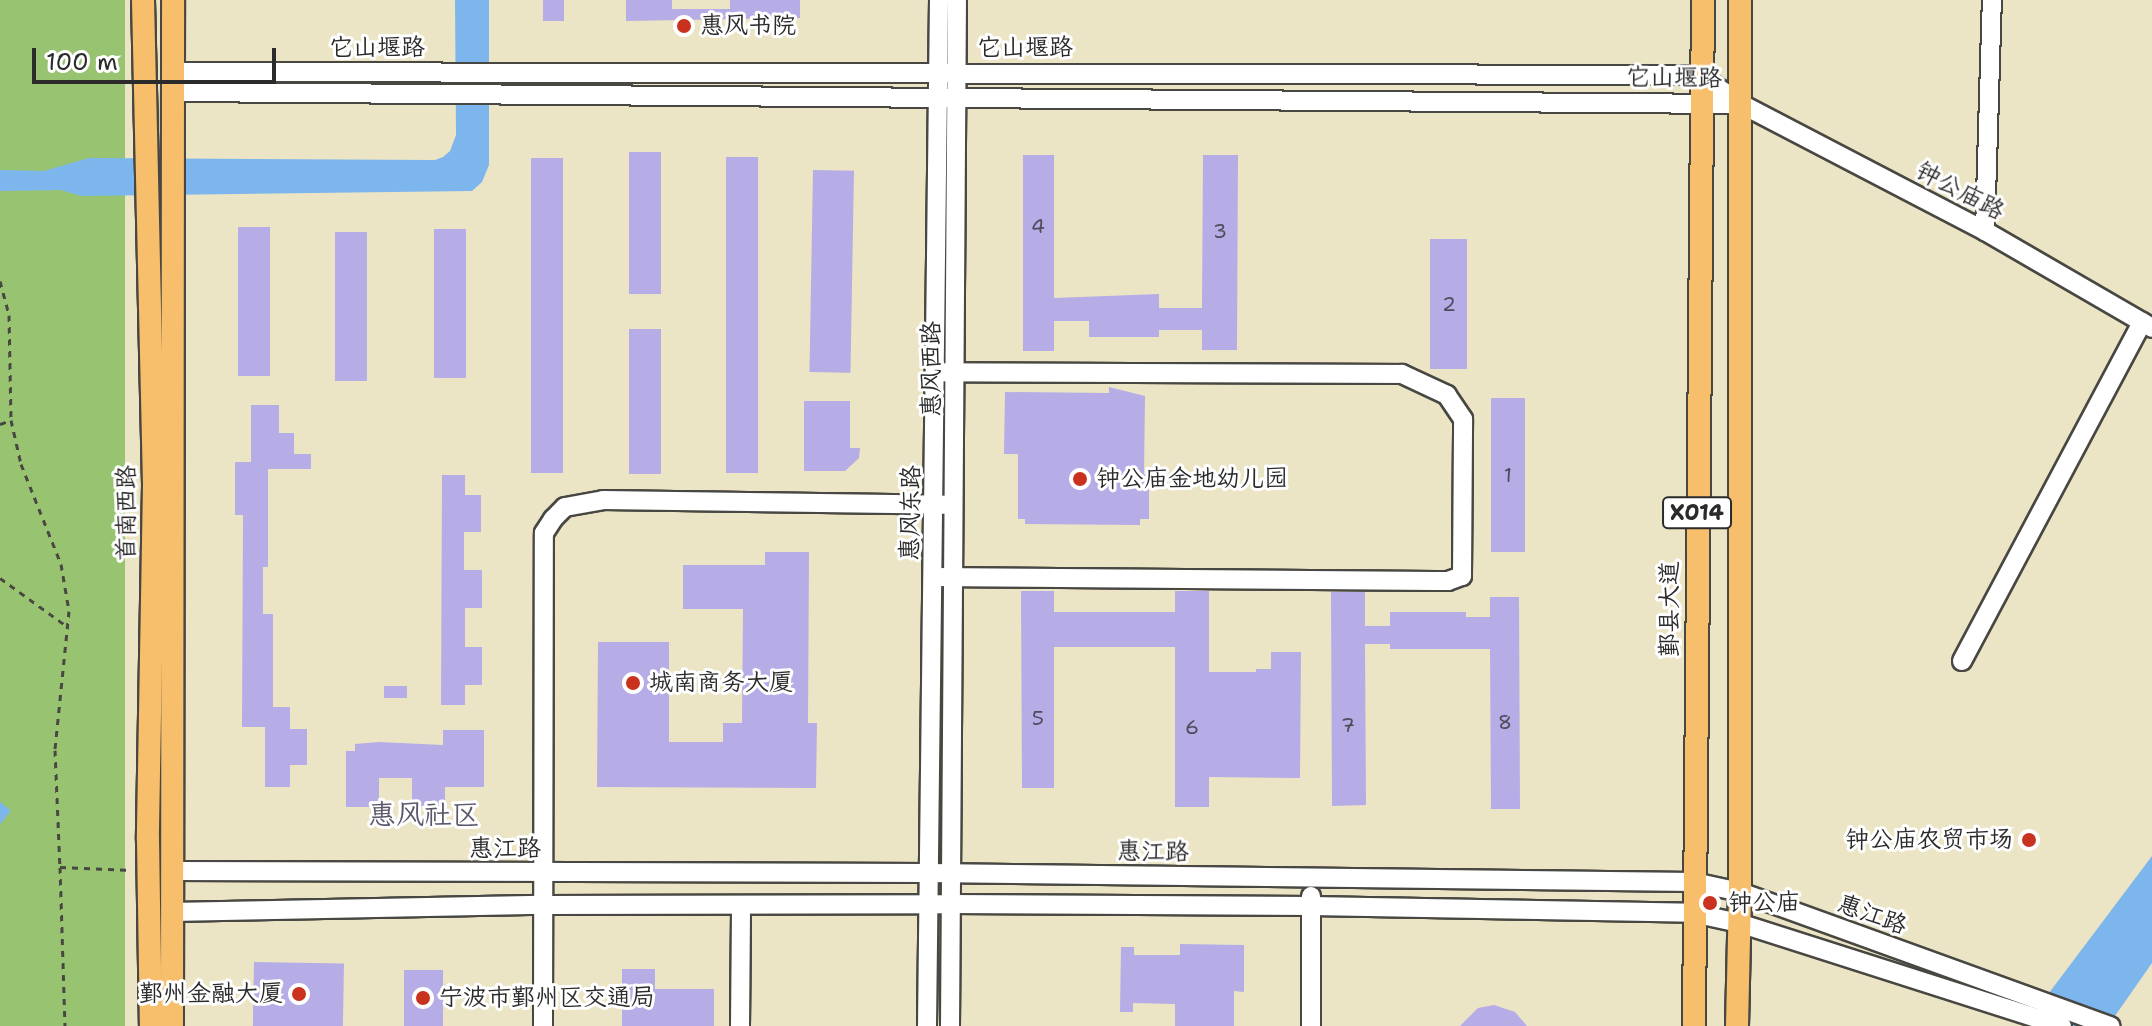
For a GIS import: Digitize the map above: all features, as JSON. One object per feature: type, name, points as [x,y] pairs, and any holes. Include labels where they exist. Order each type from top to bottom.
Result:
[{"type":"main road","name":"首南西路","points":[[143,0],[154,485],[148,870],[151,1026]]},
{"type":"main road","name":"首南西路","points":[[172,1026],[173,0]]},
{"type":"main road","name":"鄞县大道","points":[[1694,1026],[1699,101],[1703,0]]},
{"type":"main road","name":"X014","points":[[1737,1026],[1740,892],[1740,0]]},
{"type":"street","name":"惠风东路","points":[[927,1026],[936,372],[948,95],[939,0]]},
{"type":"street","points":[[948,72],[957,0]]},
{"type":"street","points":[[1985,231],[1992,0]]},
{"type":"street","name":"它山堰路","points":[[174,82],[948,72],[1700,75],[1741,104]]},
{"type":"street","name":"它山堰路","points":[[174,82],[948,95],[1699,101],[1741,104]]},
{"type":"street","name":"惠风西路","points":[[948,95],[956,372],[950,1026]]},
{"type":"street","name":"钟公庙路","points":[[1741,104],[1985,231],[2147,325]]},
{"type":"street","points":[[1962,661],[2147,325]]},
{"type":"street","points":[[934,577],[1448,581],[1462,576],[1463,419],[1447,395],[1402,374],[936,372]]},
{"type":"street","points":[[543,1026],[544,533],[565,507],[603,500],[955,505]]},
{"type":"street","name":"惠江路","points":[[172,871],[928,873],[1694,882],[1740,892],[2021,1003],[2062,1026]]},
{"type":"street","points":[[1311,878],[1311,1026]]},
{"type":"street","name":"惠江路","points":[[171,912],[543,905],[950,904],[1693,913],[2110,1026]]},
{"type":"street","points":[[740,1026],[741,905]]},
{"type":"path","points":[[0,281],[9,315],[11,420],[21,464],[61,564],[68,627],[55,750],[65,1026]]},
{"type":"path","points":[[0,424],[11,420]]},
{"type":"path","points":[[0,578],[68,627]]},
{"type":"path","points":[[60,867],[148,870]]},
{"type":"green space","points":[[0,0],[125,0],[125,1026],[0,1026]]},
{"type":"water","points":[[455,0],[489,0],[489,165],[482,182],[472,191],[81,196],[61,190],[0,191],[0,170],[44,171],[89,158],[435,160],[443,157],[450,151],[456,135]]},
{"type":"water","points":[[0,802],[11,811],[0,824]]},
{"type":"water","points":[[2152,856],[2152,963],[2108,1026],[2024,1026]]},
{"type":"building","points":[[543,0],[564,0],[564,21],[543,21]]},
{"type":"building","points":[[626,0],[672,0],[672,9],[730,9],[730,0],[800,0],[800,18],[626,21]]},
{"type":"building","points":[[629,152],[661,152],[661,294],[629,294]]},
{"type":"building","points":[[1023,155],[1054,155],[1054,298],[1159,294],[1159,308],[1202,308],[1203,155],[1238,155],[1237,350],[1202,350],[1202,330],[1159,330],[1159,337],[1089,337],[1089,321],[1054,321],[1054,351],[1023,351]]},
{"type":"building","points":[[726,157],[758,157],[758,473],[726,473]]},
{"type":"building","points":[[531,158],[563,158],[563,473],[531,473]]},
{"type":"building","points":[[813,170],[854,171],[850,373],[809,372]]},
{"type":"building","points":[[238,227],[270,227],[270,376],[238,376]]},
{"type":"building","points":[[434,229],[466,229],[466,378],[434,378]]},
{"type":"building","points":[[335,232],[367,232],[367,381],[335,381]]},
{"type":"building","points":[[1430,239],[1467,239],[1467,369],[1430,369]]},
{"type":"building","points":[[629,329],[661,329],[661,474],[629,474]]},
{"type":"building","points":[[1109,387],[1145,396],[1144,474],[1149,474],[1149,519],[1140,519],[1140,525],[1025,524],[1025,519],[1018,519],[1018,454],[1004,454],[1005,392],[1109,393]]},
{"type":"building","points":[[1491,398],[1525,398],[1525,552],[1491,552]]},
{"type":"building","points":[[804,401],[850,401],[850,448],[860,448],[859,458],[845,471],[804,471]]},
{"type":"building","points":[[251,405],[279,405],[279,433],[294,433],[294,454],[311,454],[311,469],[268,469],[268,567],[263,567],[263,614],[273,614],[273,707],[290,707],[290,729],[307,729],[307,765],[290,765],[290,787],[265,787],[265,727],[242,727],[243,515],[235,515],[235,462],[251,462]]},
{"type":"building","points":[[442,475],[465,475],[465,495],[481,495],[481,532],[464,532],[464,570],[482,570],[482,608],[465,608],[465,647],[482,647],[482,685],[465,685],[465,705],[441,705]]},
{"type":"building","name":"城南商务大厦","points":[[765,552],[809,552],[808,723],[817,723],[816,788],[597,787],[598,642],[669,642],[669,742],[723,742],[723,723],[742,723],[743,609],[683,609],[683,565],[765,565]]},
{"type":"building","points":[[1021,591],[1054,591],[1054,612],[1175,612],[1175,591],[1209,591],[1209,672],[1271,669],[1271,652],[1301,652],[1300,778],[1209,777],[1209,807],[1175,807],[1175,647],[1054,647],[1054,788],[1022,788]]},
{"type":"building","points":[[1331,592],[1365,592],[1365,626],[1390,626],[1390,612],[1466,612],[1466,617],[1490,617],[1490,597],[1519,597],[1520,809],[1491,809],[1490,649],[1390,649],[1390,644],[1365,644],[1366,805],[1332,806]]},
{"type":"building","points":[[384,686],[407,686],[407,698],[384,698]]},
{"type":"building","points":[[443,730],[484,730],[484,787],[445,787],[445,806],[412,806],[412,778],[379,778],[379,807],[346,807],[346,751],[355,751],[355,744],[379,742],[443,745]]},
{"type":"building","points":[[1180,944],[1244,945],[1244,992],[1234,991],[1234,1026],[1175,1026],[1175,1004],[1133,1003],[1133,1012],[1120,1012],[1121,947],[1134,947],[1134,955],[1180,955]]},
{"type":"building","name":"鄞州金融大厦","points":[[254,962],[344,964],[343,1026],[253,1026]]},
{"type":"building","points":[[622,969],[655,969],[655,989],[714,989],[714,1026],[622,1026]]},
{"type":"building","name":"宁波市鄞州区交通局","points":[[404,970],[443,970],[443,1026],[404,1026]]},
{"type":"building","points":[[1494,1005],[1515,1012],[1527,1026],[1460,1026],[1478,1008]]},
{"type":"place","name":"惠风书院","points":[[684,26]]},
{"type":"place","name":"钟公庙金地幼儿园","points":[[1080,479]]},
{"type":"place","name":"城南商务大厦","points":[[633,683]]},
{"type":"place","name":"钟公庙农贸市场","points":[[2029,840]]},
{"type":"place","name":"钟公庙","points":[[1710,903]]},
{"type":"place","name":"鄞州金融大厦","points":[[299,994]]},
{"type":"place","name":"宁波市鄞州区交通局","points":[[423,998]]},
{"type":"district","name":"惠风社区","points":[[424,814]]}]
